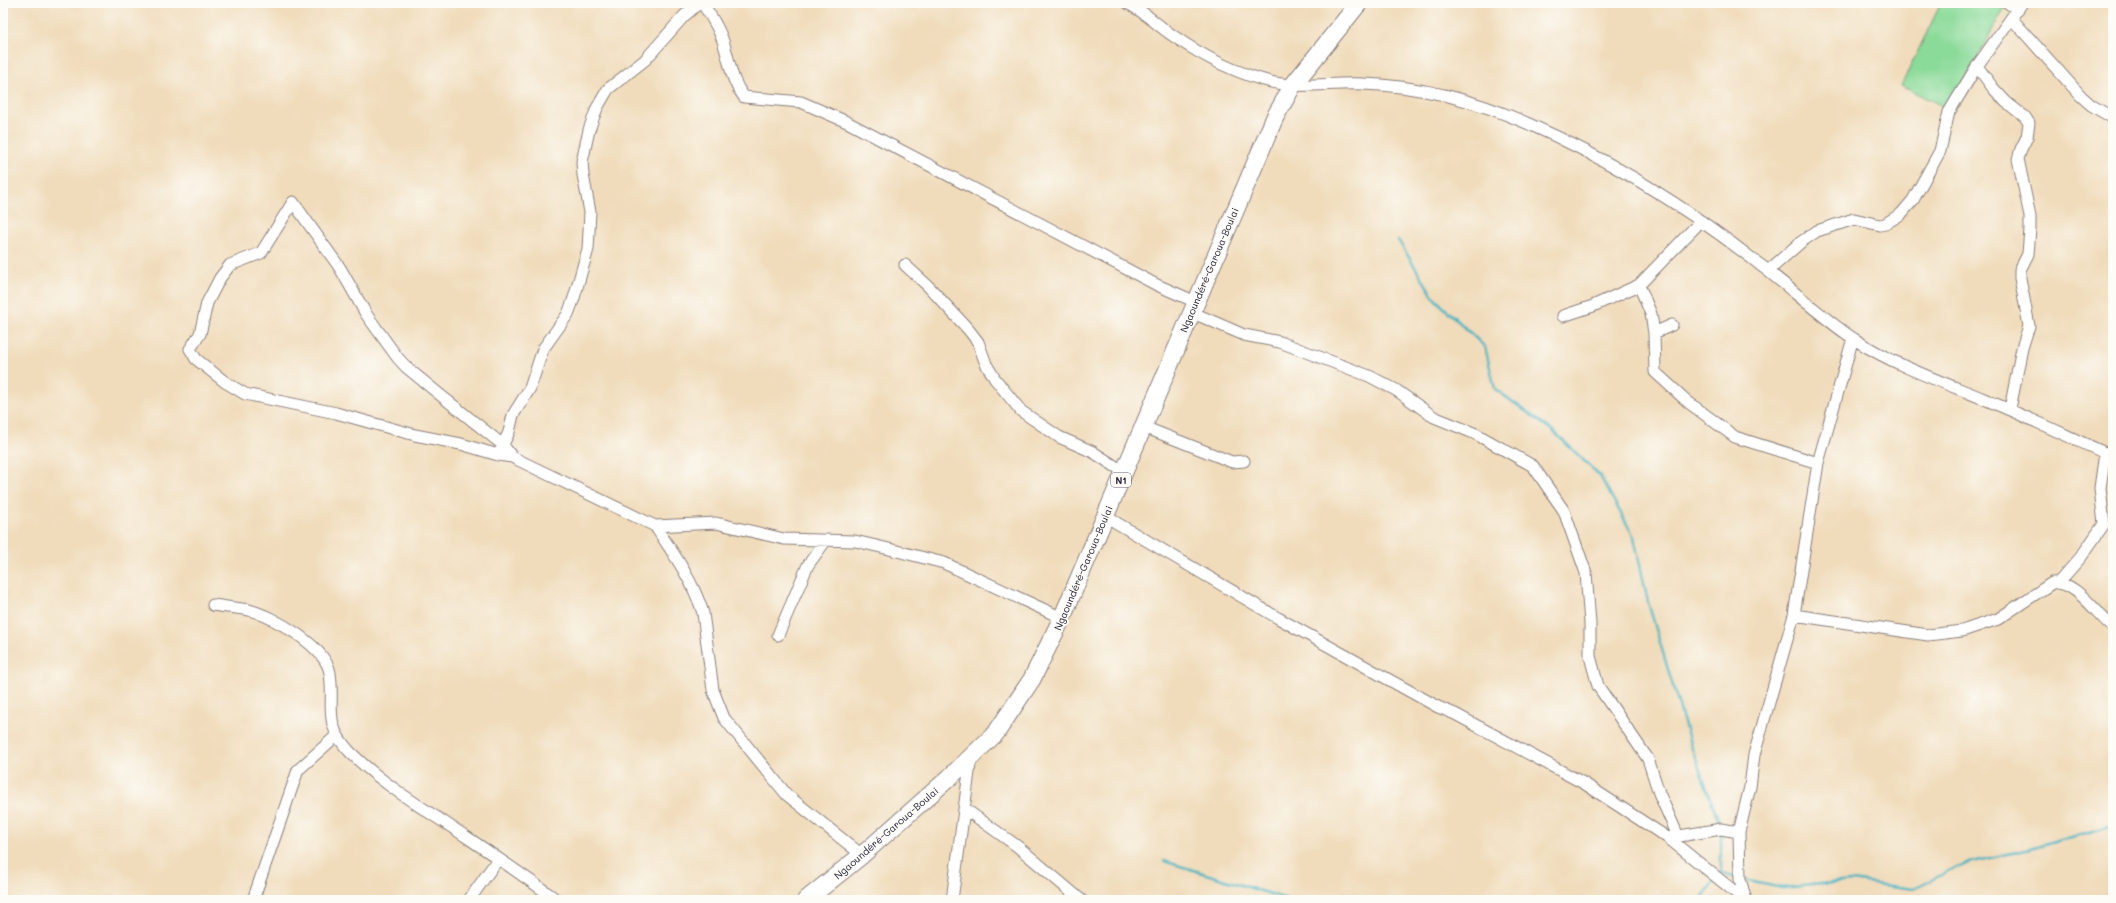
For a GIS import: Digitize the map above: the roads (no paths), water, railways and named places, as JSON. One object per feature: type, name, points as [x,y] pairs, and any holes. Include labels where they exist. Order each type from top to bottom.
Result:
[{"type":"highway","name":"Ngaoundéré-Garoua-Boulai","points":[[806,900],[862,854],[996,733],[1032,679],[1062,618],[1275,117],[1294,84],[1359,3]]},
{"type":"street","points":[[498,455],[513,415],[530,388],[543,349],[568,314],[574,298],[588,248],[589,231],[590,212],[582,174],[582,162],[597,108],[608,89],[645,60],[684,16],[699,3]]},
{"type":"street","points":[[702,3],[720,33],[726,48],[729,69],[736,86],[744,97],[786,99],[816,107],[1157,285],[1234,331],[1280,342],[1369,376],[1396,390],[1434,417],[1476,434],[1533,466],[1564,511],[1586,573],[1590,656],[1598,686],[1648,759],[1673,837]]},
{"type":"street","points":[[1127,3],[1212,60],[1273,82],[1294,84],[1390,85],[1440,94],[1475,103],[1529,124],[1576,147],[1637,180],[1701,221],[1768,271],[1853,338],[1901,364],[2010,409],[2109,453],[2100,488],[2104,524],[2081,557],[2059,582],[2052,584],[1998,619],[1962,631],[1928,635],[1794,615]]},
{"type":"street","points":[[2008,3],[2017,10],[2081,96],[2113,118]]},
{"type":"street","points":[[1768,271],[1801,242],[1817,231],[1854,219],[1880,225],[1901,214],[1913,200],[1933,166],[1944,139],[1949,112],[1977,66],[2017,10]]},
{"type":"street","points":[[1977,66],[1993,88],[2006,102],[2025,117],[2029,123],[2027,138],[2020,149],[2018,159],[2030,216],[2028,254],[2020,270],[2020,278],[2029,326],[2022,348],[2010,409]]},
{"type":"street","points":[[512,457],[503,445],[433,390],[406,367],[397,357],[366,314],[340,268],[293,202],[261,253],[230,265],[220,278],[207,303],[200,334],[190,349],[196,359],[236,389],[256,397],[336,413],[415,435],[461,444],[498,455],[512,457],[655,526],[716,523],[784,538],[855,541],[944,563],[1062,618]]},
{"type":"street","points":[[1563,316],[1593,306],[1639,285],[1701,221]]},
{"type":"street","points":[[905,265],[928,286],[968,329],[978,342],[986,364],[995,379],[1021,410],[1059,437],[1093,452],[1124,472]]},
{"type":"street","points":[[1639,285],[1651,314],[1654,333],[1655,372],[1693,407],[1735,437],[1818,463]]},
{"type":"street","points":[[1654,333],[1672,325]]},
{"type":"street","points":[[1745,900],[1740,879],[1739,832],[1750,787],[1754,755],[1794,615],[1818,463],[1853,338]]},
{"type":"street","points":[[1144,427],[1232,462],[1244,461]]},
{"type":"street","points":[[1105,516],[1278,618],[1382,677],[1584,784],[1673,837],[1745,900]]},
{"type":"street","points":[[655,526],[685,570],[700,604],[703,613],[713,690],[724,718],[787,795],[862,854]]},
{"type":"street","points":[[778,635],[808,565],[826,540]]},
{"type":"street","points":[[2059,582],[2068,586],[2094,608],[2113,627]]},
{"type":"street","points":[[213,605],[250,611],[264,616],[318,651],[329,667],[331,716],[336,736],[351,752],[390,784],[557,900]]},
{"type":"street","points":[[253,900],[298,770],[336,736]]},
{"type":"street","points":[[952,900],[971,757]]},
{"type":"street","points":[[965,809],[1017,846],[1081,900]]},
{"type":"street","points":[[1673,837],[1721,829],[1739,832]]},
{"type":"street","points":[[469,900],[498,859]]},
{"type":"waterway","points":[[1398,240],[1435,299],[1485,347],[1495,389],[1553,431],[1600,476],[1634,537],[1648,602],[1669,673],[1690,743],[1720,825]]},
{"type":"waterway","points":[[1744,880],[1782,888],[1851,881],[1913,889],[1964,864],[2030,849],[2113,825]]},
{"type":"waterway","points":[[1721,832],[1721,872]]},
{"type":"waterway","points":[[1164,861],[1290,900]]},
{"type":"waterway","points":[[1720,873],[1737,878]]},
{"type":"waterway","points":[[1701,900],[1716,879]]}]
